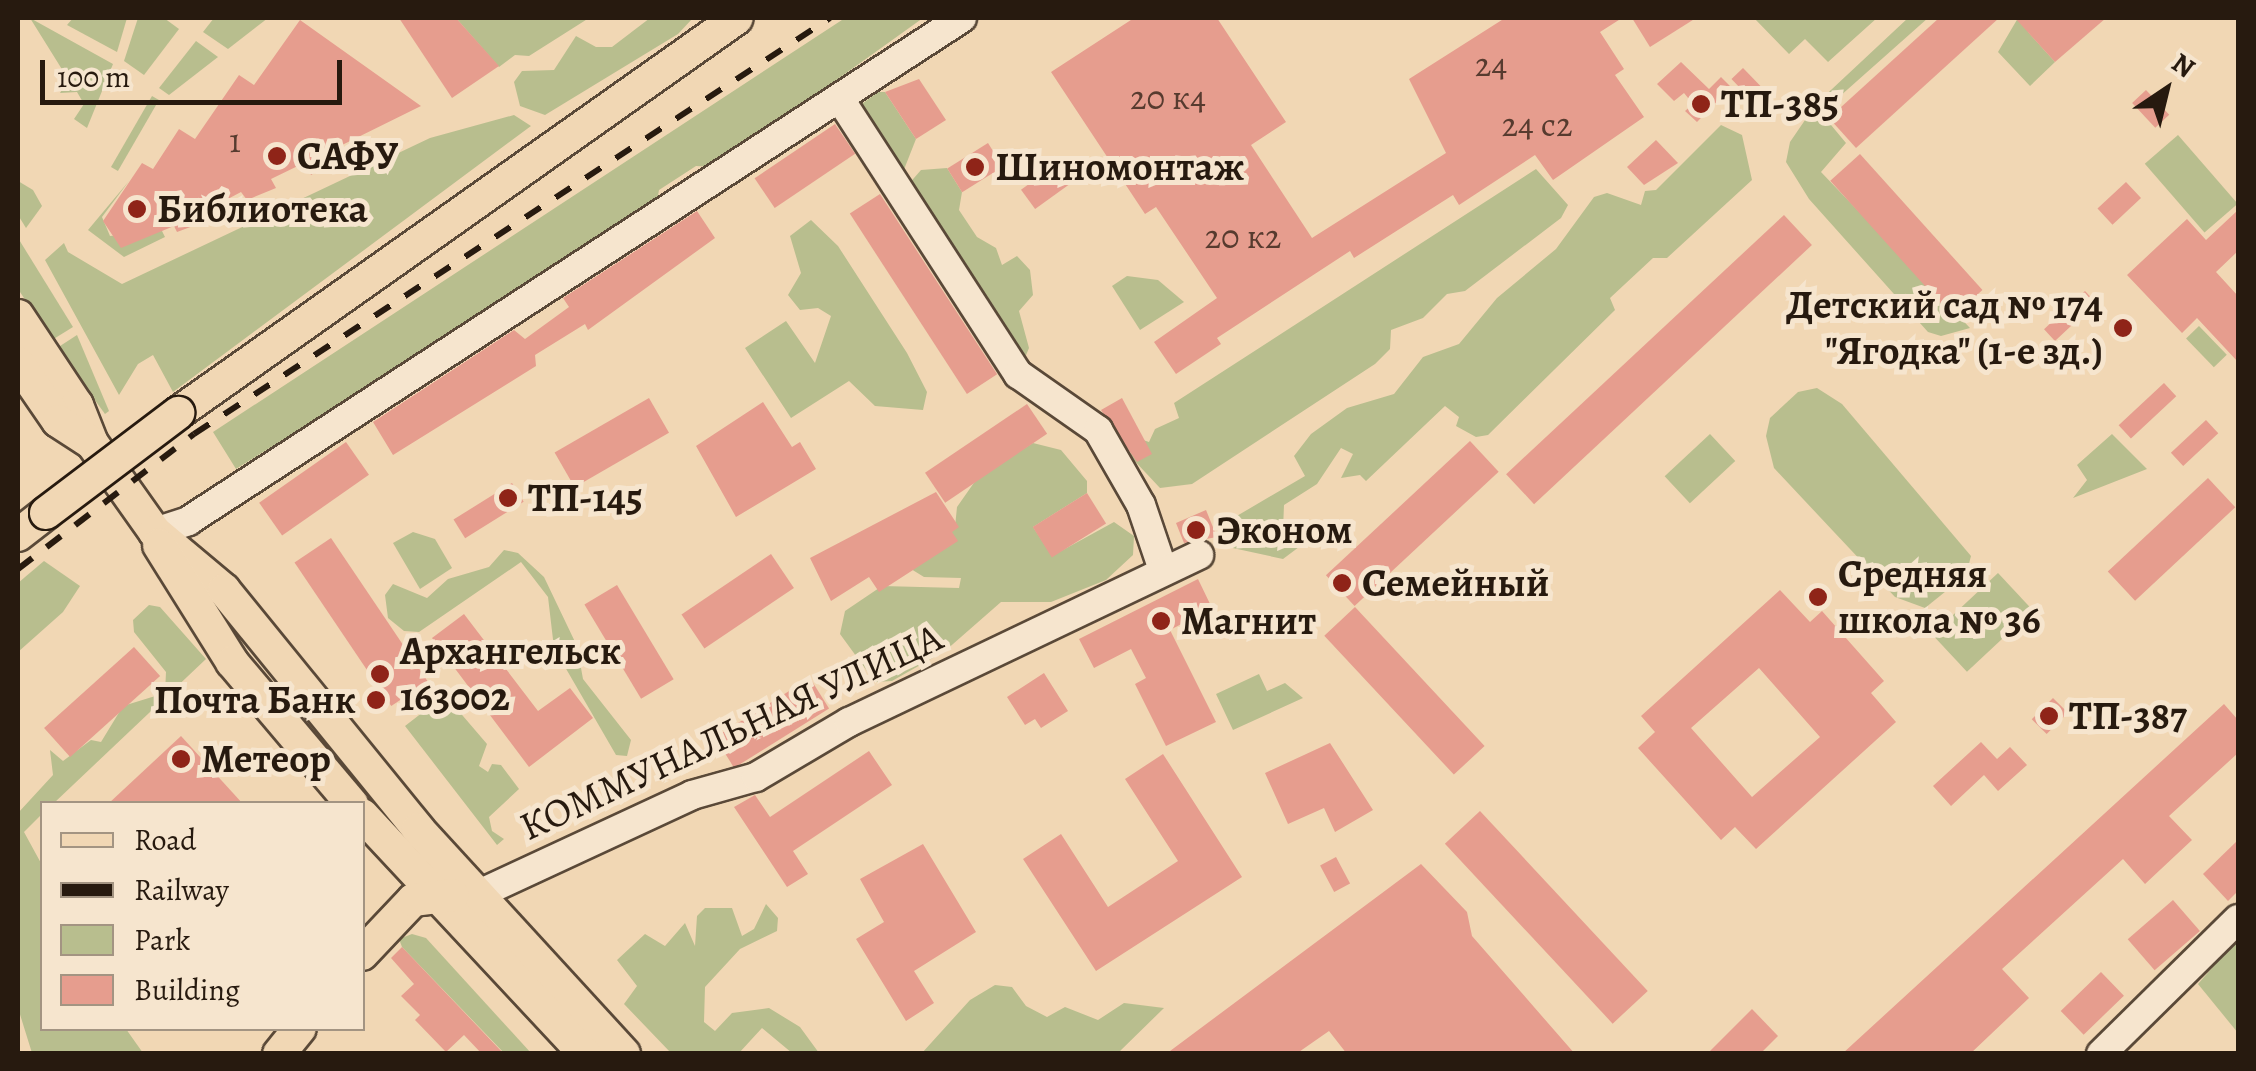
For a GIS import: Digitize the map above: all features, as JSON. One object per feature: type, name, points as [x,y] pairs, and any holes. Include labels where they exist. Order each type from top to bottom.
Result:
[{"type":"main road","points":[[18,534],[178,412],[737,18]]},
{"type":"main road","points":[[18,316],[77,405],[92,443],[154,532],[164,558],[232,662],[349,801]]},
{"type":"main road","points":[[18,363],[58,421],[92,443]]},
{"type":"main road","points":[[154,532],[224,590],[321,716],[477,896],[624,1054]]},
{"type":"main road","points":[[365,818],[585,1054]]},
{"type":"main road","name":"КОММУНАЛЬНАЯ УЛИЦА","points":[[365,950],[397,912],[413,900],[436,895],[477,896]]},
{"type":"main road","points":[[279,1054],[298,1031]]},
{"type":"street","points":[[154,532],[188,521],[840,99],[881,66],[962,18]]},
{"type":"street","points":[[840,99],[1018,374],[1098,430],[1141,505],[1163,570]]},
{"type":"street","name":"КОММУНАЛЬНАЯ УЛИЦА","points":[[477,896],[692,795],[756,777],[849,722],[1199,556]]},
{"type":"street","points":[[2102,1054],[2238,918]]},
{"type":"green space","points":[[30,18],[113,64],[87,128],[74,119],[84,104],[77,92],[60,93],[68,79]]},
{"type":"green space","points":[[73,18],[127,18],[117,52],[67,25]]},
{"type":"green space","points":[[138,18],[164,18],[179,29],[144,75],[124,61]]},
{"type":"green space","points":[[214,18],[268,18],[228,49],[203,32]]},
{"type":"green space","points":[[456,18],[589,18],[529,56],[515,55],[499,67]]},
{"type":"green space","points":[[650,18],[693,18],[678,34],[545,115],[520,106],[514,82],[522,71],[554,70],[576,36],[596,47],[612,47]]},
{"type":"green space","points":[[845,18],[923,18],[715,167],[696,166],[659,190],[656,206],[236,469],[213,432]]},
{"type":"green space","points":[[1754,18],[1877,18],[1828,62],[1805,39],[1789,54]]},
{"type":"green space","points":[[1908,18],[1928,18],[1821,113],[1846,143],[1821,172],[1970,328],[1941,336],[1928,332],[1809,199],[1786,162],[1790,142],[1816,104]]},
{"type":"green space","points":[[2018,18],[2043,18],[2028,32],[2055,62],[2030,86],[1998,52]]},
{"type":"green space","points":[[196,41],[218,57],[169,95],[159,88]]},
{"type":"green space","points":[[878,92],[885,92],[916,139],[903,172],[859,106]]},
{"type":"green space","points":[[152,96],[159,100],[118,171],[111,167]]},
{"type":"green space","points":[[514,115],[531,126],[173,392],[153,355],[138,364],[119,395],[45,260],[64,243],[68,252],[122,284],[430,138]]},
{"type":"green space","points":[[1721,125],[1742,135],[1752,180],[1667,258],[1653,258],[1610,298],[1615,310],[1488,435],[1476,437],[1456,426],[1459,417],[1445,406],[1366,481],[1360,475],[1341,478],[1353,454],[1341,448],[1317,484],[1284,505],[1283,530],[1297,534],[1299,547],[1283,559],[1228,547],[1218,527],[1305,476],[1294,456],[1311,434],[1347,408],[1394,394],[1423,357],[1459,344],[1497,298],[1556,249],[1594,197],[1607,193],[1641,205],[1645,191],[1656,190]]},
{"type":"green space","points":[[2178,135],[2238,204],[2204,233],[2145,164]]},
{"type":"green space","points":[[947,168],[962,192],[959,210],[977,237],[996,248],[1002,265],[1017,256],[1030,270],[1033,295],[1019,311],[1029,348],[1024,360],[907,186],[921,170]]},
{"type":"green space","points":[[1536,169],[1568,205],[1561,218],[1465,291],[1447,294],[1423,318],[1391,330],[1390,349],[1375,364],[1192,484],[1160,488],[1130,456],[1140,439],[1149,442],[1155,429],[1179,418],[1174,403]]},
{"type":"green space","points":[[18,181],[33,190],[42,206],[26,228],[18,215]]},
{"type":"green space","points":[[129,181],[102,217],[110,236],[162,231],[165,237],[124,257],[88,230]]},
{"type":"green space","points":[[811,220],[838,246],[907,353],[927,392],[923,410],[875,406],[849,381],[791,418],[745,348],[786,321],[815,363],[831,316],[818,308],[800,310],[788,295],[801,273],[790,236]]},
{"type":"green space","points":[[18,238],[73,327],[52,340],[18,289]]},
{"type":"green space","points":[[1127,276],[1158,280],[1184,302],[1140,330],[1112,286]]},
{"type":"green space","points":[[2199,326],[2227,355],[2214,367],[2186,339]]},
{"type":"green space","points":[[77,335],[109,411],[105,414],[57,348]]},
{"type":"green space","points":[[1817,388],[1842,404],[1971,556],[1966,575],[1925,608],[1895,597],[1774,468],[1766,436],[1770,418],[1798,392]]},
{"type":"green space","points":[[1710,434],[1735,461],[1690,503],[1665,476]]},
{"type":"green space","points":[[2112,434],[2147,469],[2073,498],[2087,480],[2077,465]]},
{"type":"green space","points":[[1033,443],[1061,450],[1087,481],[1087,493],[1033,527],[1052,556],[1114,522],[1134,536],[1133,555],[1106,580],[1051,602],[1001,602],[945,651],[892,681],[875,682],[840,634],[845,611],[882,586],[959,588],[961,578],[924,577],[911,569],[955,527],[957,507],[978,477]]},
{"type":"green space","points":[[413,532],[435,539],[452,568],[420,589],[393,543]]},
{"type":"green space","points":[[504,550],[518,553],[544,577],[577,646],[583,679],[631,740],[627,756],[616,755],[554,648],[548,597],[521,562],[419,632],[404,631],[388,618],[385,595],[393,584],[427,598],[448,579],[489,567]]},
{"type":"green space","points":[[44,561],[80,586],[63,612],[18,652],[18,583]]},
{"type":"green space","points":[[1998,573],[2033,610],[1967,672],[1932,634]]},
{"type":"green space","points":[[149,605],[160,607],[206,659],[56,801],[40,801],[40,816],[24,832],[40,861],[40,1031],[127,1031],[143,1053],[32,1053],[18,1008],[18,813],[53,775],[50,750],[63,761],[91,740],[101,742],[123,706],[165,693],[166,672],[134,632],[133,620]]},
{"type":"green space","points":[[1259,674],[1267,691],[1285,683],[1303,698],[1233,730],[1216,694]]},
{"type":"green space","points":[[445,695],[487,744],[479,766],[488,772],[492,764],[501,765],[519,789],[489,817],[492,831],[504,839],[497,845],[405,726]]},
{"type":"green space","points":[[766,904],[778,918],[777,931],[740,949],[705,987],[704,1022],[715,1031],[732,1013],[769,1008],[800,1027],[819,1053],[792,1053],[762,1028],[739,1053],[671,1053],[624,1004],[637,986],[617,960],[645,934],[665,946],[685,923],[695,946],[697,916],[705,908],[732,908],[742,936],[754,929]]},
{"type":"green space","points":[[412,934],[426,938],[531,1053],[504,1053],[402,947],[399,939]]},
{"type":"green space","points":[[2238,938],[2238,1033],[2198,984]]},
{"type":"green space","points":[[995,985],[1012,987],[1026,1006],[1047,1017],[1065,1007],[1098,1020],[1124,1003],[1164,1008],[1118,1053],[922,1053],[970,1000]]},
{"type":"building","points":[[399,18],[456,18],[499,66],[452,98]]},
{"type":"building","points":[[1134,18],[1217,18],[1286,122],[1251,145],[1312,238],[1446,153],[1409,79],[1505,18],[1622,18],[1600,32],[1624,69],[1615,75],[1644,117],[1553,180],[1535,155],[1459,205],[1453,195],[1354,258],[1350,251],[1217,338],[1221,344],[1176,374],[1154,342],[1217,298],[1156,207],[1145,214],[1051,72]]},
{"type":"building","points":[[1632,18],[1696,18],[1650,47]]},
{"type":"building","points":[[1939,18],[1999,18],[1856,148],[1829,118]]},
{"type":"building","points":[[2015,18],[2106,18],[2055,62]]},
{"type":"building","points":[[300,20],[421,106],[336,148],[341,157],[311,175],[306,162],[271,179],[276,188],[247,200],[241,192],[207,210],[212,219],[177,232],[174,226],[121,248],[103,221],[142,163],[153,169],[179,129],[195,139],[239,75],[254,85]]},
{"type":"building","points":[[1681,62],[1709,89],[1721,77],[1731,87],[1697,122],[1685,111],[1693,104],[1684,93],[1674,101],[1657,84]]},
{"type":"building","points":[[1743,68],[1764,90],[1752,101],[1731,79]]},
{"type":"building","points":[[919,79],[946,120],[916,139],[885,92]]},
{"type":"building","points":[[2146,90],[2169,115],[2155,128],[2132,103]]},
{"type":"building","points":[[835,124],[855,154],[775,208],[755,178]]},
{"type":"building","points":[[1656,140],[1678,163],[1644,185],[1627,167]]},
{"type":"building","name":"Шиномонтаж","points":[[988,143],[1003,167],[962,192],[947,168]]},
{"type":"building","points":[[1860,154],[1982,290],[1953,317],[1830,181]]},
{"type":"building","points":[[1055,165],[1069,184],[1035,209],[1021,190]]},
{"type":"building","points":[[2126,182],[2141,198],[2112,225],[2097,209]]},
{"type":"building","points":[[880,194],[997,374],[967,394],[850,214]]},
{"type":"building","points":[[2238,210],[2238,251],[2216,272],[2238,296],[2238,362],[2197,318],[2182,333],[2127,275],[2187,219],[2206,240]]},
{"type":"building","points":[[697,211],[715,238],[588,330],[585,324],[535,355],[536,366],[393,455],[373,422],[514,330],[525,339],[569,307],[563,298]]},
{"type":"building","points":[[1784,215],[1812,245],[1534,504],[1506,474]]},
{"type":"building","points":[[2085,291],[2096,303],[2055,341],[2044,329]]},
{"type":"building","points":[[2164,383],[2176,396],[2131,438],[2119,425]]},
{"type":"building","points":[[649,398],[669,433],[575,487],[555,453]]},
{"type":"building","points":[[1122,398],[1152,454],[1137,462],[1101,410]]},
{"type":"building","points":[[763,402],[792,447],[800,442],[816,469],[736,517],[696,446]]},
{"type":"building","points":[[1027,404],[1047,434],[945,503],[925,473]]},
{"type":"building","points":[[2206,420],[2218,433],[2183,466],[2171,453]]},
{"type":"building","points":[[1470,441],[1499,472],[1355,606],[1326,575]]},
{"type":"building","points":[[346,442],[369,475],[282,536],[259,503]]},
{"type":"building","points":[[2208,478],[2235,507],[2135,601],[2108,571]]},
{"type":"building","points":[[512,483],[524,502],[465,538],[453,520]]},
{"type":"building","points":[[936,492],[959,527],[952,532],[958,541],[879,592],[869,577],[831,601],[810,558]]},
{"type":"building","points":[[1087,493],[1106,524],[1052,557],[1033,527]]},
{"type":"building","name":"Эконом","points":[[1206,510],[1217,537],[1184,543],[1176,523]]},
{"type":"building","points":[[331,538],[428,681],[391,706],[295,563]]},
{"type":"building","points":[[771,554],[794,588],[704,648],[681,614]]},
{"type":"building","points":[[1198,579],[1212,608],[1170,630],[1216,722],[1166,746],[1135,684],[1146,678],[1131,649],[1094,668],[1079,639]]},
{"type":"building","points":[[617,585],[674,679],[641,699],[584,605]]},
{"type":"building","points":[[1780,590],[1810,622],[1822,611],[1884,681],[1871,693],[1896,722],[1756,849],[1735,827],[1721,840],[1638,748],[1655,732],[1641,716]],"holes":[[[1759,668],[1820,737],[1752,797],[1691,728]]]},
{"type":"building","points":[[1355,607],[1485,746],[1454,775],[1324,636]]},
{"type":"building","points":[[464,614],[538,711],[570,688],[593,718],[529,767],[432,638]]},
{"type":"building","points":[[134,647],[160,676],[70,757],[44,728]]},
{"type":"building","points":[[1044,673],[1068,711],[1041,728],[1035,719],[1025,725],[1007,697]]},
{"type":"building","points":[[810,678],[829,709],[734,768],[715,737]]},
{"type":"building","name":"ТП-387","points":[[2053,698],[2068,713],[2047,734],[2032,719]]},
{"type":"building","points":[[2224,704],[2238,720],[2238,753],[2169,816],[2192,840],[2145,884],[2123,859],[2002,969],[2029,998],[1970,1054],[1842,1054]]},
{"type":"building","points":[[181,736],[240,801],[111,801]]},
{"type":"building","points":[[1981,742],[1997,759],[2010,747],[2027,765],[1998,791],[1984,775],[1951,806],[1933,786]]},
{"type":"building","points":[[1330,743],[1373,810],[1335,832],[1324,808],[1288,824],[1265,773]]},
{"type":"building","points":[[869,751],[892,785],[793,851],[808,874],[787,887],[734,807],[755,795],[770,817]]},
{"type":"building","points":[[1163,754],[1242,877],[1096,971],[1023,859],[1061,834],[1108,907],[1178,861],[1125,779]]},
{"type":"building","points":[[1480,811],[1648,991],[1613,1024],[1445,844]]},
{"type":"building","points":[[2238,840],[2238,891],[2228,901],[2203,874]]},
{"type":"building","points":[[923,844],[976,932],[914,971],[934,1003],[906,1021],[856,939],[884,922],[860,879]]},
{"type":"building","points":[[1336,857],[1350,883],[1334,892],[1320,865]]},
{"type":"building","points":[[1421,864],[1467,912],[1472,936],[1575,1054],[1347,1054],[1329,1031],[1296,1054],[1166,1054]]},
{"type":"building","points":[[2173,900],[2200,931],[2155,970],[2128,939]]},
{"type":"building","points":[[402,947],[504,1054],[482,1054],[464,1035],[446,1052],[415,1020],[420,1015],[401,996],[414,984],[391,958]]},
{"type":"building","points":[[2101,972],[2124,996],[2084,1035],[2061,1011]]},
{"type":"building","points":[[1752,1009],[1778,1036],[1760,1054],[1707,1054]]},
{"type":"railway","points":[[18,569],[194,434],[830,18]]},
{"type":"place","name":"ТП-385","points":[[1701,104]]},
{"type":"place","name":"САФУ","points":[[277,156]]},
{"type":"place","name":"Шиномонтаж","points":[[975,167]]},
{"type":"place","name":"Библиотека","points":[[137,209]]},
{"type":"place","name":"Детский сад № 174 \"Ягодка\" (1-е зд.)","points":[[2123,328]]},
{"type":"place","name":"ТП-145","points":[[508,498]]},
{"type":"place","name":"Эконом","points":[[1196,530]]},
{"type":"place","name":"Семейный","points":[[1342,583]]},
{"type":"place","name":"Средняя школа № 36","points":[[1818,597]]},
{"type":"place","name":"Магнит","points":[[1161,621]]},
{"type":"place","name":"Архангельск 163002","points":[[380,674]]},
{"type":"place","name":"Почта Банк","points":[[376,700]]},
{"type":"place","name":"ТП-387","points":[[2049,716]]},
{"type":"place","name":"Метеор","points":[[181,759]]}]
